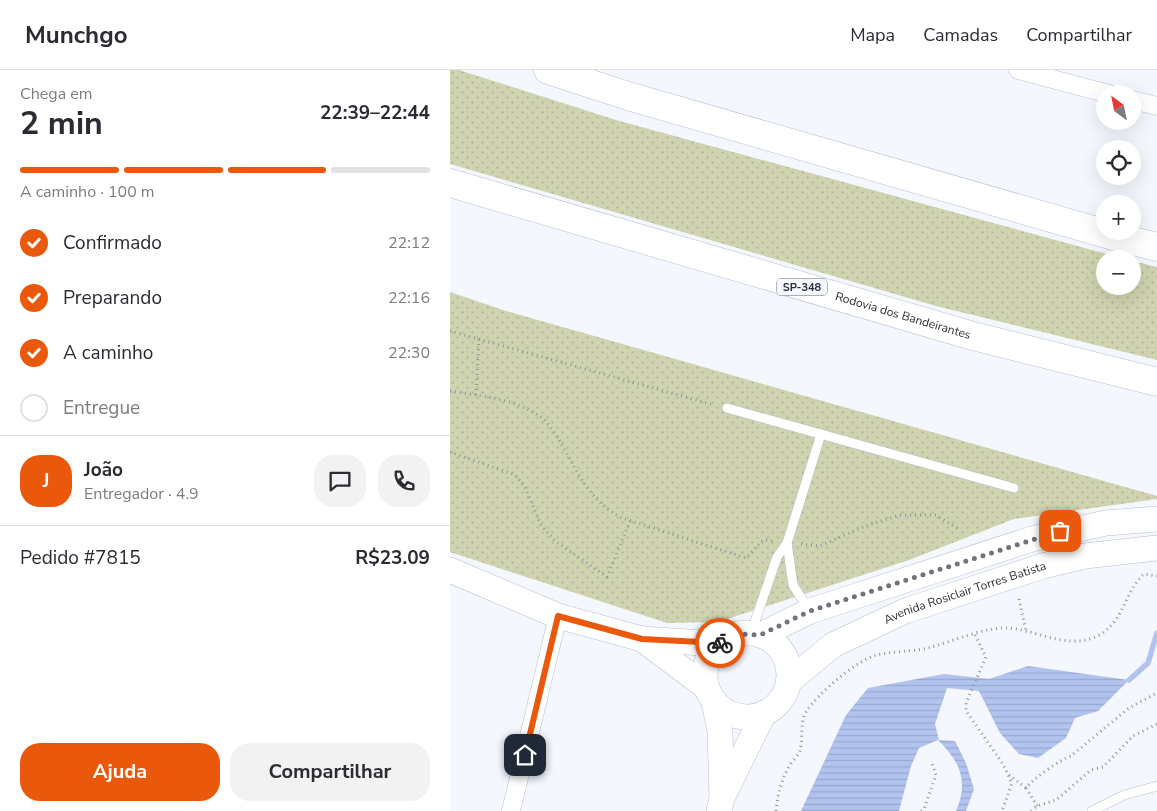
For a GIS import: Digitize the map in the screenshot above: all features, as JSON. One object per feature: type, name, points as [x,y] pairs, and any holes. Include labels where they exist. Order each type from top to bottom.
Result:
[{"type":"highway","points":[[548,70],[628,96],[1157,247]]},
{"type":"highway","name":"Rodovia dos Bandeirantes","points":[[450,182],[973,336],[1157,382]]},
{"type":"main road","points":[[721,805],[720,730],[704,675],[711,653],[719,644],[740,634],[756,634],[810,611],[1060,531],[1106,523],[1157,519]]},
{"type":"main road","name":"Avenida Rosiclair Torres Batista","points":[[788,681],[833,645],[905,611],[1043,566],[1085,556],[1157,548]]},
{"type":"main road","points":[[450,570],[558,616],[642,639],[719,644]]},
{"type":"main road","points":[[642,639],[710,695],[724,711],[737,716],[751,717],[764,713],[776,706],[784,694],[788,681],[788,666],[783,653],[773,642],[756,634]]},
{"type":"main road","points":[[721,805],[764,713]]},
{"type":"street","points":[[1018,70],[1096,91]]},
{"type":"street","points":[[1141,102],[1157,106]]},
{"type":"street","points":[[512,811],[558,616]]},
{"type":"lane","points":[[727,408],[1014,488]]},
{"type":"lane","points":[[756,634],[776,557],[787,543],[821,434]]},
{"type":"lane","points":[[787,543],[793,585],[799,597],[810,611]]},
{"type":"lane","points":[[1092,811],[1124,795],[1157,786]]},
{"type":"path","points":[[450,331],[727,408]]},
{"type":"path","points":[[476,395],[479,339]]},
{"type":"path","points":[[450,391],[496,397],[539,416],[554,431],[590,491],[603,508],[630,521],[746,558],[763,540],[820,546],[865,526],[900,515],[936,515],[960,530]]},
{"type":"path","points":[[450,452],[515,475],[525,487],[541,525],[555,541],[608,577],[630,521]]},
{"type":"path","points":[[776,811],[778,791],[790,765],[799,752],[805,713],[820,695],[860,663],[875,656],[928,648],[1004,628],[1050,639],[1075,641],[1100,635],[1113,624],[1123,610],[1135,582],[1144,574],[1157,576]]},
{"type":"path","points":[[1019,599],[1026,632]]},
{"type":"path","points":[[975,635],[986,657],[966,703],[966,711],[1012,783],[1002,811]]},
{"type":"path","points":[[1026,788],[1033,779],[1047,772],[1059,760],[1071,756],[1129,708],[1157,693]]},
{"type":"path","points":[[1032,811],[1037,806],[1056,800],[1092,770],[1103,766],[1132,736],[1157,724]]},
{"type":"path","points":[[921,811],[924,809],[936,775],[932,763]]},
{"type":"path","points":[[1008,774],[1026,788],[1037,806]]},
{"type":"green space","points":[[450,70],[459,70],[616,120],[1096,251],[1096,295],[1141,295],[1141,263],[1157,267],[1157,360],[936,306],[450,164]]},
{"type":"green space","points":[[450,292],[503,310],[1157,496],[1157,499],[1014,519],[909,560],[718,622],[667,623],[450,552]]},
{"type":"water","points":[[1028,666],[1129,680],[1098,711],[1075,718],[1066,738],[1038,758],[1019,754],[1000,733],[979,691],[947,688],[935,724],[939,740],[955,741],[966,763],[974,789],[966,811],[956,811],[962,790],[960,772],[952,756],[938,740],[919,748],[911,766],[899,811],[801,811],[846,715],[868,688],[944,674],[989,679]]},
{"type":"waterway","points":[[1129,680],[1148,663],[1157,633]]},
{"type":"way so far","points":[[720,643],[729,637],[740,634],[752,633],[760,635],[810,611],[1060,531]]},
{"type":"route","points":[[525,755],[558,616],[642,639],[720,643]]}]
